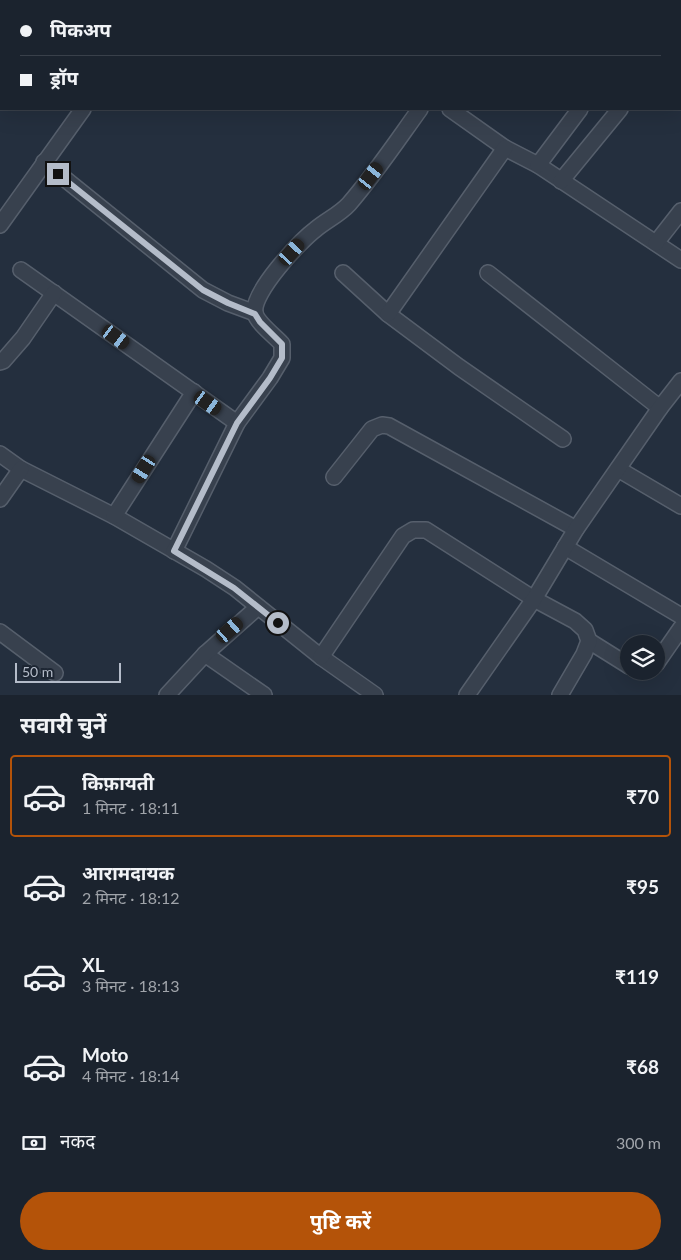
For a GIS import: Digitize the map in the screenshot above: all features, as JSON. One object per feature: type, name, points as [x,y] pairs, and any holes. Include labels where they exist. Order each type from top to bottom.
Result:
[{"type":"street","points":[[0,225],[82,110]]},
{"type":"street","points":[[255,314],[256,301],[273,274],[316,228],[347,206],[373,174],[419,110]]},
{"type":"street","points":[[451,110],[505,148],[538,165],[681,260]]},
{"type":"street","points":[[538,165],[579,110]]},
{"type":"street","points":[[562,181],[619,110]]},
{"type":"street","points":[[388,314],[505,148]]},
{"type":"street","points":[[44,162],[203,290],[255,314],[260,322],[282,344],[282,358],[270,378],[237,423],[174,551]]},
{"type":"street","points":[[656,243],[681,211]]},
{"type":"street","points":[[21,270],[237,423]]},
{"type":"street","points":[[343,273],[388,314],[466,372],[563,439]]},
{"type":"street","points":[[488,273],[660,408]]},
{"type":"street","points":[[0,362],[23,338],[54,293]]},
{"type":"street","points":[[467,695],[534,599],[576,530],[660,408],[681,381]]},
{"type":"street","points":[[114,516],[194,392]]},
{"type":"street","points":[[334,477],[372,429],[382,425],[389,426],[576,530]]},
{"type":"street","points":[[0,454],[20,469],[114,516],[234,588],[321,657],[375,695]]},
{"type":"street","points":[[0,499],[20,469]]},
{"type":"street","points":[[618,469],[681,506]]},
{"type":"street","points":[[321,657],[403,536],[413,530],[426,530],[534,599],[575,621],[585,630],[589,641],[620,660]]},
{"type":"street","points":[[566,547],[681,616]]},
{"type":"street","points":[[167,695],[205,654],[258,607]]},
{"type":"street","points":[[665,651],[681,628]]},
{"type":"street","points":[[0,632],[55,673]]},
{"type":"street","points":[[560,695],[584,654],[589,641]]},
{"type":"street","points":[[205,654],[264,695]]},
{"type":"route","points":[[58,174],[203,290],[255,314],[260,322],[282,344],[282,358],[270,378],[237,423],[174,551],[234,588],[278,623]]}]
